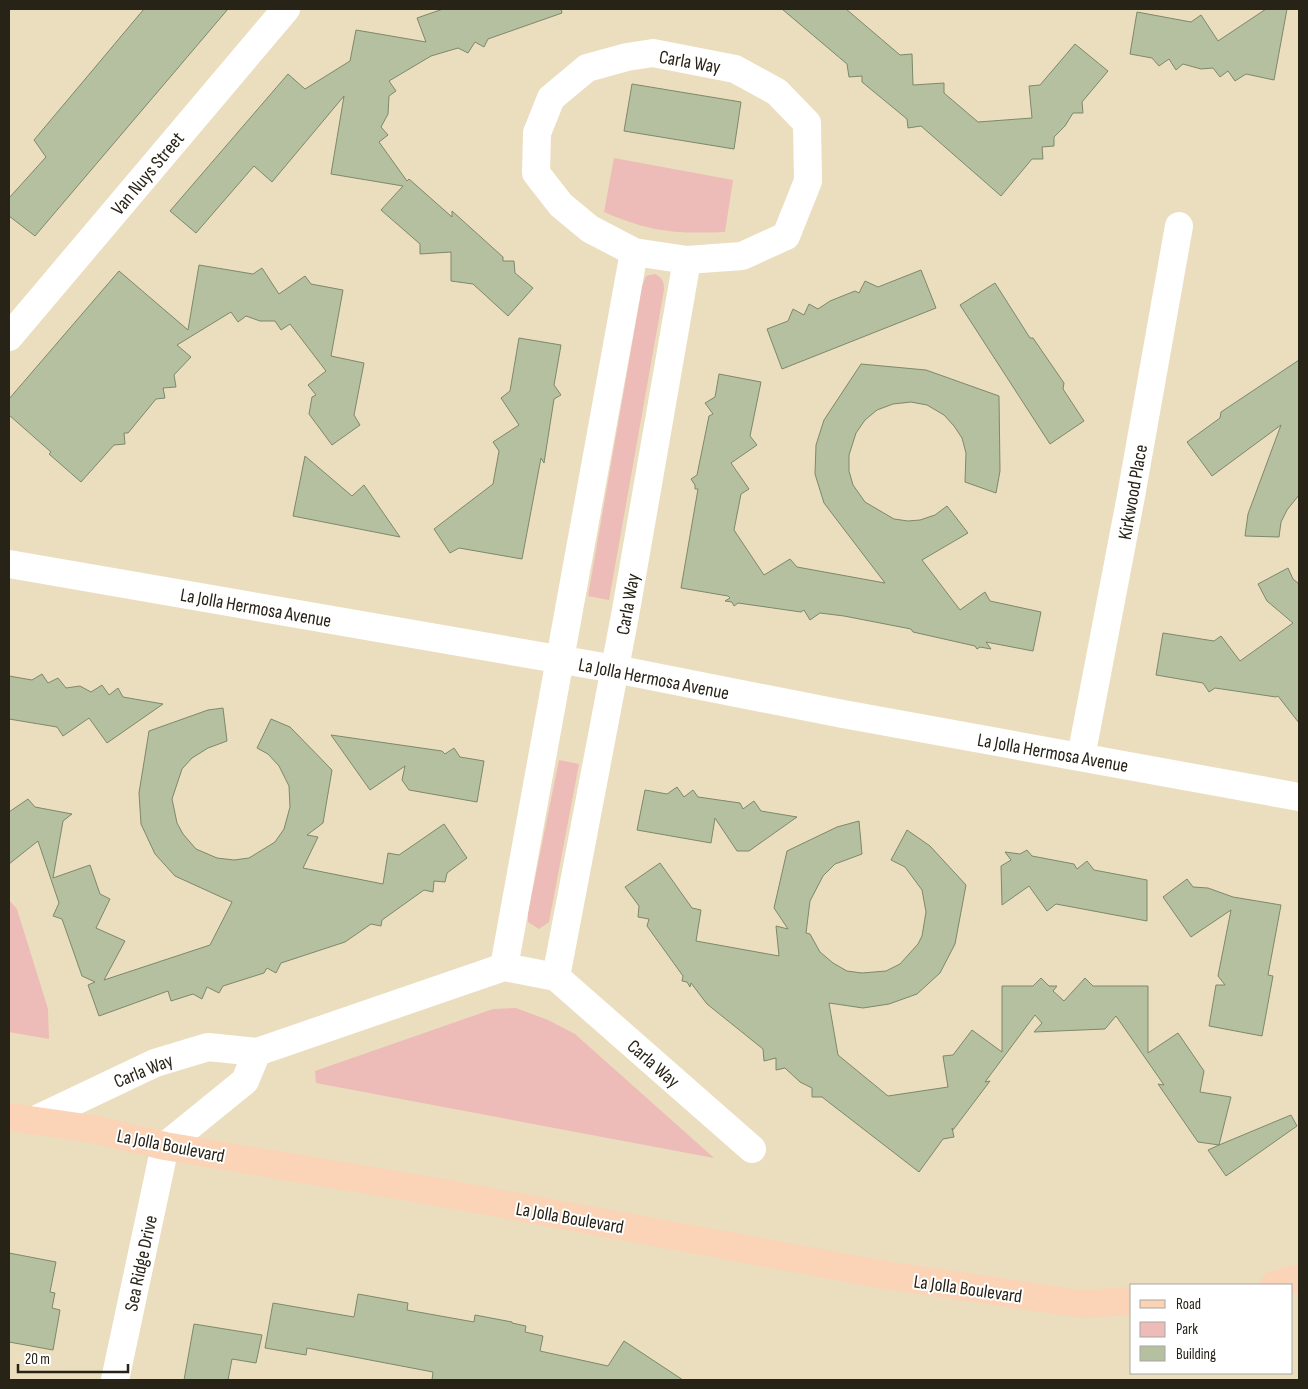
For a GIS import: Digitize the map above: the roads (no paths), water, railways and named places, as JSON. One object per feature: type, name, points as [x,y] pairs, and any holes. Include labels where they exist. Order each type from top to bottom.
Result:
[{"type":"main road","name":"La Jolla Boulevard","points":[[9,1117],[94,1129],[165,1146],[448,1194],[885,1276],[1082,1304],[1130,1301]]},
{"type":"main road","points":[[1278,1284],[1299,1278]]},
{"type":"street","name":"Van Nuys Street","points":[[9,337],[286,9]]},
{"type":"street","name":"Carla Way","points":[[653,53],[735,69],[776,92],[807,123],[808,181],[786,236],[742,256],[687,260],[634,252],[590,229],[560,205],[536,173],[538,133],[551,98],[587,68],[627,57],[653,53]]},
{"type":"street","name":"Kirkwood Place","points":[[1081,756],[1131,496],[1179,226]]},
{"type":"street","points":[[504,967],[634,252]]},
{"type":"street","name":"Carla Way","points":[[556,977],[615,669],[687,260]]},
{"type":"street","name":"La Jolla Hermosa Avenue","points":[[9,564],[615,669],[843,714],[1299,797]]},
{"type":"street","name":"Carla Way","points":[[35,1120],[155,1063],[208,1047],[257,1052],[504,967],[556,977],[752,1149]]},
{"type":"street","points":[[165,1146],[245,1081],[257,1052]]},
{"type":"street","name":"Sea Ridge Drive","points":[[115,1380],[165,1146]]}]
